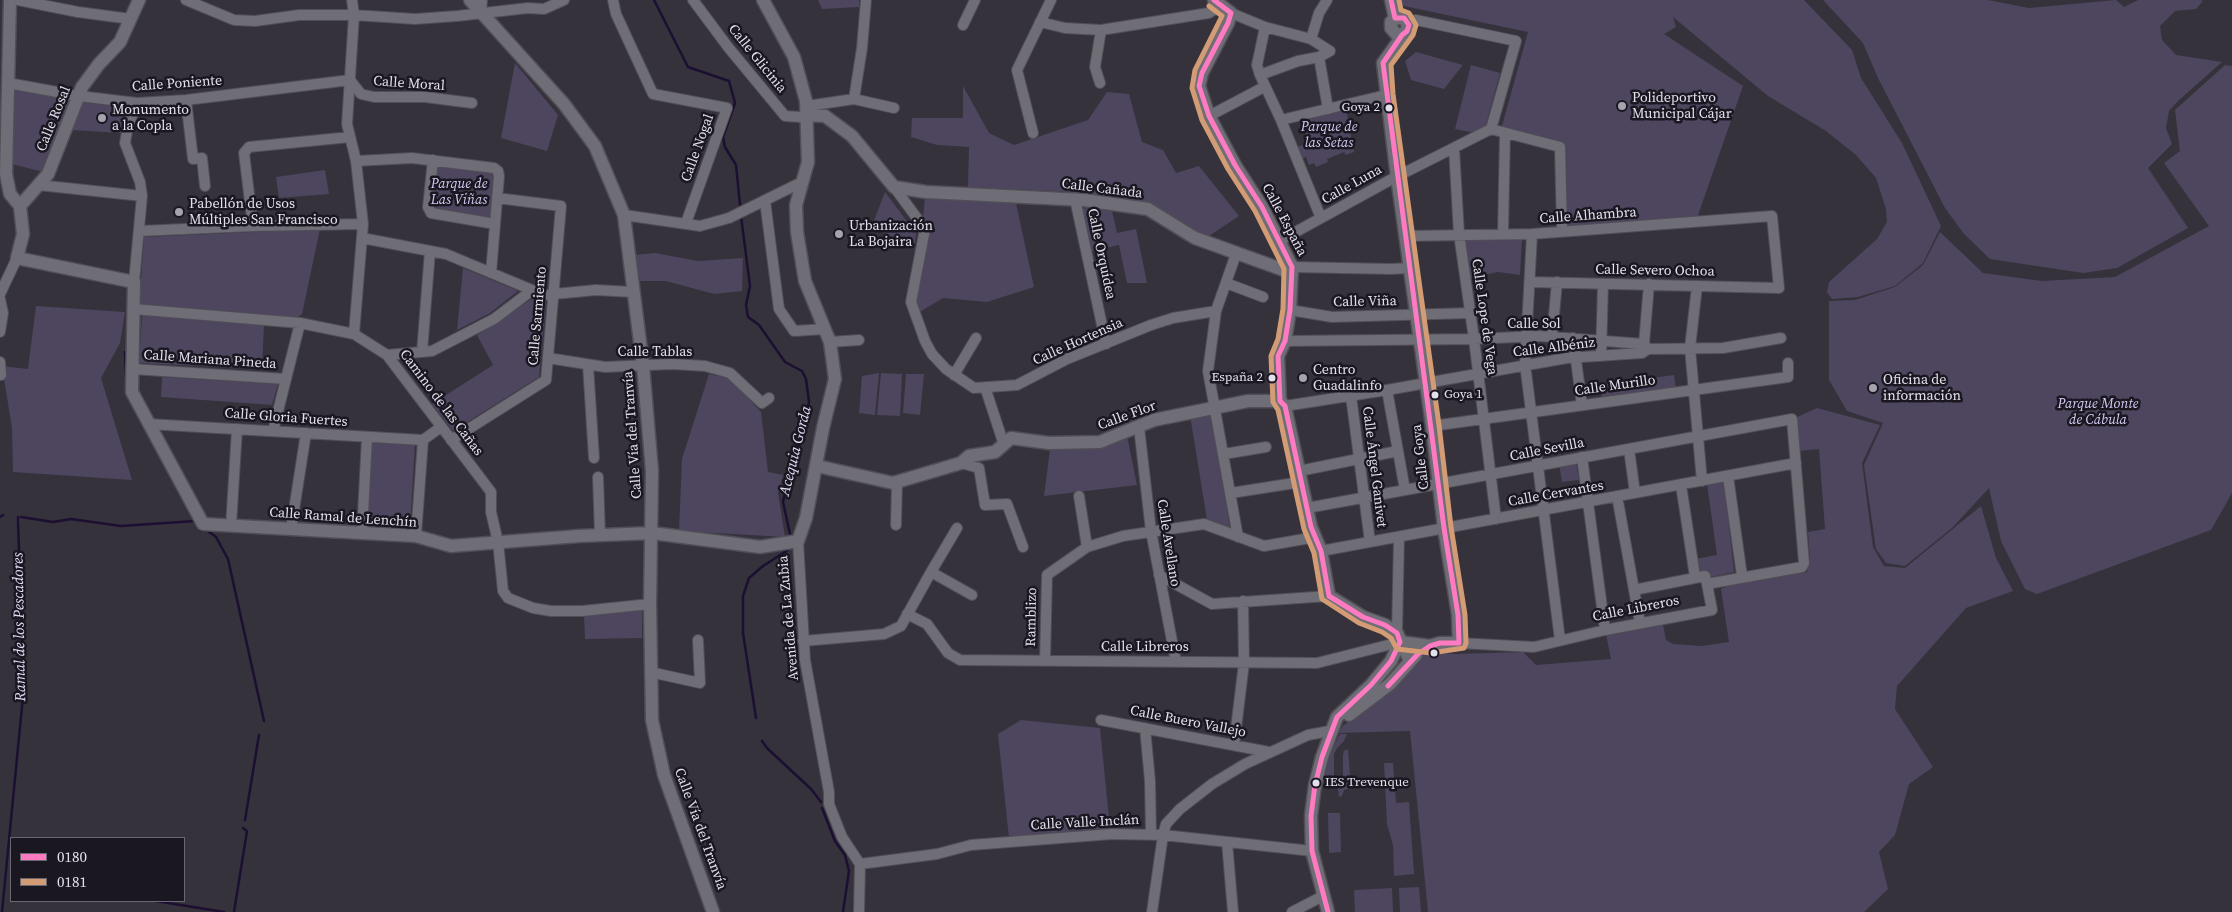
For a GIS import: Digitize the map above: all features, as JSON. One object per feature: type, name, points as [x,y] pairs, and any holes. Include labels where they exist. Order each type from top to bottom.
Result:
[{"type":"street","points":[[0,294],[17,258],[23,234],[20,206],[10,194],[7,183],[8,83],[4,58],[10,0]]},
{"type":"street","points":[[18,0],[78,12],[131,19]]},
{"type":"street","name":"Calle Rosal","points":[[20,206],[48,174],[82,87],[120,42],[139,0]]},
{"type":"street","points":[[186,0],[234,20],[255,21],[299,15],[354,15],[415,19],[457,16],[482,6],[544,9],[564,0]]},
{"type":"street","points":[[352,0],[354,15],[347,124],[356,161],[363,224],[354,334]]},
{"type":"street","name":"Calle Vía del Tranvía","points":[[470,0],[482,6],[564,104],[596,146],[624,215],[643,366],[652,471],[650,604],[652,720],[664,775],[713,912]]},
{"type":"street","name":"Calle Nogal","points":[[613,0],[616,14],[653,94],[727,108],[686,223]]},
{"type":"street","name":"Calle Glicinia","points":[[693,0],[728,47],[785,116],[800,117],[807,110]]},
{"type":"street","name":"Avenida de La Zubia","points":[[763,0],[794,57],[807,110],[808,162],[796,205],[797,232],[805,282],[826,328],[830,342],[835,379],[806,518],[798,541],[804,660],[829,792],[829,804],[842,837],[860,864]]},
{"type":"street","points":[[854,99],[862,48],[866,0]]},
{"type":"street","points":[[963,25],[975,0]]},
{"type":"street","points":[[1034,134],[1017,70],[1051,0]]},
{"type":"street","points":[[1310,39],[1319,13],[1327,0]]},
{"type":"street","points":[[1391,0],[1401,20],[1416,20],[1516,41],[1491,130],[1560,147],[1562,231]]},
{"type":"street","points":[[1040,22],[1065,28],[1101,30],[1209,12],[1222,6],[1264,27],[1310,39],[1330,50],[1319,57],[1298,61],[1260,75]]},
{"type":"street","name":"Calle España","points":[[1222,6],[1228,24],[1202,73],[1198,86],[1209,116],[1281,240],[1292,270],[1290,310],[1285,341],[1278,356],[1282,403],[1311,527],[1321,551],[1329,596]]},
{"type":"street","name":"Calle Goya","points":[[1401,20],[1391,22],[1391,28],[1394,33],[1402,35],[1383,63],[1444,528],[1458,615],[1458,643]]},
{"type":"street","points":[[1264,27],[1257,66],[1264,87],[1281,120],[1321,218]]},
{"type":"street","points":[[1100,83],[1095,67],[1101,30]]},
{"type":"street","points":[[1319,57],[1328,109]]},
{"type":"street","name":"Calle Poniente","points":[[8,83],[79,96],[138,103],[186,100],[350,80]]},
{"type":"street","name":"Calle Moral","points":[[350,80],[361,94],[374,97],[425,97],[472,103]]},
{"type":"street","points":[[1209,116],[1264,87]]},
{"type":"street","points":[[1281,120],[1386,95]]},
{"type":"street","points":[[807,110],[854,99],[894,108]]},
{"type":"street","points":[[186,100],[193,159],[202,158],[205,186]]},
{"type":"street","points":[[138,103],[128,126],[125,143],[140,182],[142,196],[134,282],[132,392],[148,424]]},
{"type":"street","points":[[807,110],[825,116],[852,136],[894,187]]},
{"type":"street","name":"Calle Luna","points":[[1281,240],[1397,177],[1491,130]]},
{"type":"street","points":[[1503,233],[1505,132]]},
{"type":"street","points":[[254,226],[244,153],[249,148],[350,137]]},
{"type":"street","name":"Calle Lope de Vega","points":[[1454,148],[1459,234],[1471,313],[1496,519]]},
{"type":"street","points":[[356,161],[412,158],[494,168],[500,176],[491,273]]},
{"type":"street","points":[[433,160],[428,207],[431,213],[495,224]]},
{"type":"street","points":[[624,215],[700,226],[729,218],[802,182]]},
{"type":"street","points":[[38,186],[142,196]]},
{"type":"street","name":"Calle Cañada","points":[[894,187],[926,192],[1075,199],[1148,209],[1188,235],[1236,254],[1292,270]]},
{"type":"street","name":"Calle Hortensia","points":[[894,187],[924,229],[911,302],[932,354],[954,375],[974,388],[1017,385],[1067,359],[1173,318],[1216,311]]},
{"type":"street","name":"Calle Sarmiento","points":[[452,440],[546,380],[561,206],[498,198]]},
{"type":"street","name":"Calle Orquídea","points":[[1075,199],[1106,344]]},
{"type":"street","points":[[764,201],[779,309],[794,330],[826,328]]},
{"type":"street","name":"Calle Alhambra","points":[[1406,236],[1532,234],[1772,216],[1779,288]]},
{"type":"street","points":[[139,231],[363,224]]},
{"type":"street","points":[[1532,234],[1525,364],[1560,640]]},
{"type":"street","points":[[362,238],[446,254],[544,295],[596,290],[633,292]]},
{"type":"street","points":[[422,352],[430,251]]},
{"type":"street","points":[[1236,254],[1216,311],[1208,371],[1238,537]]},
{"type":"street","points":[[17,258],[134,282]]},
{"type":"street","points":[[1292,270],[1410,268]]},
{"type":"street","name":"Calle Severo Ochoa","points":[[1530,282],[1779,288]]},
{"type":"street","points":[[1552,337],[1557,282]]},
{"type":"street","points":[[1226,283],[1263,297]]},
{"type":"street","points":[[1601,356],[1603,284]]},
{"type":"street","points":[[1646,346],[1649,284]]},
{"type":"street","points":[[1697,286],[1690,348],[1702,481]]},
{"type":"street","points":[[386,355],[432,351],[494,319],[531,291]]},
{"type":"street","points":[[0,299],[3,313],[0,332]]},
{"type":"street","name":"Camino de las Cañas","points":[[133,309],[300,323],[354,334],[386,355],[491,492],[491,512],[498,542],[503,591],[508,598],[533,608],[551,611],[582,611],[650,604]]},
{"type":"street","name":"Calle Viña","points":[[1290,310],[1332,317],[1471,313]]},
{"type":"street","points":[[273,431],[300,323]]},
{"type":"street","name":"Calle Sol","points":[[1285,341],[1552,337],[1601,340],[1646,346],[1723,348],[1780,338]]},
{"type":"street","points":[[954,375],[976,338]]},
{"type":"street","points":[[1573,338],[1582,405]]},
{"type":"street","points":[[830,342],[859,340]]},
{"type":"street","name":"Calle Albéniz","points":[[1282,403],[1351,396],[1525,364],[1576,357],[1642,353],[1646,346]]},
{"type":"street","name":"Calle Tablas","points":[[548,358],[588,365],[643,366],[672,364],[705,366],[730,373],[762,403],[769,398]]},
{"type":"street","points":[[0,362],[1,375]]},
{"type":"street","name":"Calle Murillo","points":[[1432,426],[1788,377],[1788,363]]},
{"type":"street","points":[[588,365],[594,458]]},
{"type":"street","name":"Calle Mariana Pineda","points":[[132,369],[286,379]]},
{"type":"street","points":[[985,388],[1004,444]]},
{"type":"street","points":[[1387,390],[1405,490]]},
{"type":"street","name":"Calle Ángel Ganivet","points":[[1351,396],[1370,542]]},
{"type":"street","name":"Calle Flor","points":[[817,466],[893,483],[961,463],[969,456],[995,452],[1011,438],[1049,443],[1100,442],[1154,420],[1248,401],[1282,403]]},
{"type":"street","name":"Calle Sevilla","points":[[1307,508],[1792,419],[1796,463]]},
{"type":"street","name":"Calle Ramal de Lenchín","points":[[148,424],[203,524],[416,536],[451,546],[652,533],[760,547],[798,541]]},
{"type":"street","name":"Calle Gloria Fuertes","points":[[148,424],[423,440]]},
{"type":"street","points":[[416,536],[423,440],[441,427]]},
{"type":"street","name":"Calle Avellano","points":[[1139,427],[1151,531],[1176,662]]},
{"type":"street","points":[[232,526],[237,429]]},
{"type":"street","points":[[291,529],[306,433]]},
{"type":"street","points":[[362,533],[367,437]]},
{"type":"street","points":[[1224,454],[1266,447]]},
{"type":"street","points":[[1629,448],[1635,493]]},
{"type":"street","points":[[1231,493],[1300,476],[1360,458],[1398,451]]},
{"type":"street","points":[[1582,457],[1605,630]]},
{"type":"street","points":[[961,463],[978,468],[985,506],[1007,504],[1023,547]]},
{"type":"street","points":[[1634,590],[1695,577],[1705,576],[1707,584],[1742,576],[1802,567],[1804,563],[1796,463]]},
{"type":"street","name":"Calle Cervantes","points":[[1321,551],[1796,463]]},
{"type":"street","points":[[1728,476],[1742,576]]},
{"type":"street","points":[[598,477],[600,536]]},
{"type":"street","points":[[896,525],[897,482]]},
{"type":"street","points":[[1681,484],[1695,577]]},
{"type":"street","points":[[1079,496],[1087,547],[1123,536],[1204,524],[1264,546],[1316,537]]},
{"type":"street","points":[[1617,496],[1640,623]]},
{"type":"street","points":[[803,641],[884,634],[900,626],[956,528]]},
{"type":"street","points":[[1328,912],[1312,851],[1311,816],[1315,785],[1330,731],[1337,717],[1371,685],[1391,661],[1398,637],[1399,537]]},
{"type":"street","name":"Ramblizo","points":[[1045,661],[1047,574],[1087,547]]},
{"type":"street","points":[[931,572],[972,595]]},
{"type":"street","points":[[1159,575],[1212,604],[1329,596],[1363,617],[1386,625],[1398,637],[1410,660]]},
{"type":"street","name":"Calle Libreros","points":[[907,614],[927,624],[948,653],[960,660],[1317,663],[1398,637],[1435,645],[1458,643],[1534,647],[1605,630],[1712,610],[1707,584]]},
{"type":"street","points":[[1234,745],[1244,663],[1243,601]]},
{"type":"street","points":[[650,672],[700,683],[698,640]]},
{"type":"street","points":[[1152,912],[1163,835],[1166,824],[1173,817],[1212,784],[1269,752],[1308,735],[1330,731],[1390,684],[1410,660],[1435,645]]},
{"type":"street","name":"Calle Buero Vallejo","points":[[1102,720],[1269,752]]},
{"type":"street","points":[[1145,728],[1150,781],[1151,834]]},
{"type":"street","name":"Calle Valle Inclán","points":[[860,864],[937,854],[970,845],[1112,834],[1163,835],[1312,851]]},
{"type":"street","points":[[1227,842],[1234,912]]},
{"type":"street","points":[[859,912],[860,864]]},
{"type":"street","points":[[1292,912],[1323,896]]},
{"type":"green space","points":[[818,0],[859,0],[859,7],[822,9]]},
{"type":"green space","points":[[1398,0],[1804,0],[1852,50],[1861,78],[1902,143],[1941,226],[1923,263],[1895,286],[1858,297],[1832,299],[1827,292],[1829,282],[1877,239],[1887,222],[1886,209],[1876,178],[1856,155],[1826,131],[1768,96],[1673,17],[1676,27],[1664,34],[1743,86],[1697,218],[1570,227],[1567,225],[1566,147],[1562,144],[1506,130],[1502,126],[1528,32],[1399,5]]},
{"type":"green space","points":[[1823,0],[1988,0],[2029,8],[2116,0],[2124,7],[2138,0],[2203,1],[2196,9],[2175,11],[2160,26],[2162,40],[2176,55],[2222,62],[2169,111],[2166,128],[2172,144],[2148,168],[2188,228],[2117,268],[2083,273],[1990,259],[1964,234],[1945,208],[1878,78],[1863,43]]},
{"type":"green space","points":[[1416,52],[1463,65],[1444,89],[1411,80],[1405,61]]},
{"type":"green space","points":[[515,63],[558,115],[547,151],[501,138]]},
{"type":"green space","points":[[1471,65],[1500,73],[1485,128],[1475,133],[1455,129]]},
{"type":"green space","name":"Parque Monte de Cábula","points":[[2225,65],[2232,66],[2232,493],[2211,530],[2037,594],[2025,589],[2001,541],[1989,488],[1952,528],[1905,566],[1886,563],[1876,549],[1864,465],[1883,423],[1847,411],[1829,380],[1829,301],[1855,300],[1895,287],[1923,265],[1940,232],[1983,273],[2042,281],[2115,277],[2209,226],[2164,163],[2180,151],[2175,110]]},
{"type":"green space","points":[[963,86],[989,133],[1014,145],[1088,120],[1107,92],[1129,94],[1142,142],[1163,150],[1176,173],[1199,166],[1239,216],[1206,238],[1174,217],[1130,198],[1077,192],[968,187],[969,147],[937,145],[911,137],[912,118],[963,118]]},
{"type":"green space","points":[[15,89],[71,100],[43,172],[12,164]]},
{"type":"green space","points":[[81,102],[129,108],[121,133],[72,130]]},
{"type":"green space","name":"Parque de las Setas","points":[[1346,108],[1354,152],[1346,155],[1344,152],[1327,159],[1328,162],[1316,167],[1314,163],[1309,165],[1306,157],[1299,160],[1294,148],[1309,143],[1300,119]]},
{"type":"green space","name":"Parque de Las Viñas","points":[[438,166],[492,173],[494,176],[491,215],[487,219],[433,209]]},
{"type":"green space","points":[[325,170],[329,194],[279,198],[276,177]]},
{"type":"green space","points":[[885,192],[912,228],[917,229],[914,247],[875,229],[875,223],[873,223]]},
{"type":"green space","points":[[925,197],[1016,203],[1034,287],[987,302],[943,298],[918,313],[914,300],[930,230],[923,218]]},
{"type":"green space","points":[[1082,208],[1112,211],[1117,233],[1136,229],[1147,283],[1127,283],[1119,245],[1092,251]]},
{"type":"green space","points":[[320,229],[302,314],[296,319],[139,304],[144,237]]},
{"type":"green space","points":[[1463,239],[1522,239],[1520,275],[1498,272],[1470,278]]},
{"type":"green space","points":[[655,253],[698,261],[743,258],[742,291],[714,294],[666,281],[640,281],[634,255]]},
{"type":"green space","points":[[463,268],[518,291],[490,313],[457,330]]},
{"type":"green space","points":[[533,298],[546,301],[539,377],[453,431],[432,404],[493,365],[477,335]]},
{"type":"green space","points":[[36,306],[125,312],[120,343],[101,378],[132,480],[13,472],[12,428],[2,366],[28,369]]},
{"type":"green space","points":[[142,315],[264,324],[262,369],[139,363]]},
{"type":"green space","points":[[879,373],[875,415],[859,413],[862,376]]},
{"type":"green space","points":[[881,373],[902,374],[900,416],[877,415]]},
{"type":"green space","points":[[709,374],[731,379],[761,412],[768,472],[783,475],[778,493],[785,537],[679,531],[682,459]]},
{"type":"green space","points":[[906,374],[924,374],[920,415],[903,413]]},
{"type":"green space","points":[[1674,375],[1676,390],[1602,398],[1601,385]]},
{"type":"green space","points":[[162,377],[278,384],[272,405],[161,397]]},
{"type":"green space","points":[[1817,408],[1880,425],[1862,463],[1873,547],[1884,566],[1905,568],[1981,506],[1996,558],[2013,591],[1966,608],[1897,686],[1895,709],[1933,767],[1909,784],[1895,835],[1879,852],[1888,889],[1864,912],[1428,912],[1410,731],[1337,733],[1343,726],[1390,691],[1426,652],[1455,654],[1523,652],[1536,665],[1611,659],[1606,635],[1663,625],[1666,640],[1673,644],[1702,646],[1729,642],[1721,589],[1736,583],[1807,572],[1810,561],[1808,532],[1825,529],[1819,449],[1799,451],[1795,418]]},
{"type":"green space","points":[[1211,411],[1230,529],[1207,520],[1190,415]]},
{"type":"green space","points":[[1127,436],[1137,485],[1044,496],[1050,449],[1068,449],[1117,441]]},
{"type":"green space","points":[[371,443],[415,444],[410,526],[368,522]]},
{"type":"green space","points":[[1576,462],[1579,480],[1562,482],[1559,464]]},
{"type":"green space","points":[[1724,481],[1734,572],[1712,577],[1707,573],[1697,572],[1695,559],[1717,555],[1707,484]]},
{"type":"green space","points":[[642,609],[642,638],[585,639],[584,615]]},
{"type":"green space","points":[[1021,720],[1100,728],[1110,828],[1009,838],[998,734]]},
{"type":"green space","points":[[1340,734],[1347,734],[1334,754],[1334,776],[1324,781],[1330,754]]},
{"type":"green space","points":[[1348,749],[1351,788],[1344,790],[1342,796],[1339,797],[1338,788],[1343,788],[1343,755],[1344,751]]},
{"type":"green space","points":[[1384,763],[1393,763],[1396,803],[1409,802],[1414,874],[1394,876],[1393,845],[1387,824]]},
{"type":"green space","points":[[1328,813],[1340,813],[1341,852],[1329,853]]},
{"type":"green space","points":[[1419,887],[1421,912],[1400,912],[1399,888]]},
{"type":"green space","points":[[1392,888],[1393,912],[1355,912],[1354,890]]},
{"type":"waterway","name":"Acequia Gorda","points":[[654,0],[688,67],[729,81],[735,103],[723,137],[725,147],[736,165],[740,205]]},
{"type":"waterway","name":"Acequia Gorda","points":[[741,216],[750,286],[746,305],[748,317],[759,325],[785,362],[802,371],[806,379],[809,402],[791,465],[783,502],[790,534]]},
{"type":"waterway","points":[[125,352],[127,395]]},
{"type":"waterway","points":[[21,517],[53,522],[71,519],[121,526],[195,521]]},
{"type":"waterway","name":"Ramal de los Pescadores","points":[[2,912],[24,686],[18,522]]},
{"type":"waterway","points":[[200,530],[208,531],[216,537],[228,559],[264,721]]},
{"type":"waterway","name":"Acequia Gorda","points":[[756,718],[743,633],[743,596],[749,578],[763,566],[788,550]]},
{"type":"waterway","points":[[245,820],[259,735]]},
{"type":"waterway","name":"Acequia Gorda","points":[[762,741],[767,748],[811,789],[821,802]]},
{"type":"waterway","name":"Acequia Gorda","points":[[822,808],[835,841],[845,855],[849,871],[843,912]]},
{"type":"waterway","points":[[234,912],[247,831],[243,828]]},
{"type":"waterway","points":[[162,902],[224,912]]},
{"type":"transit line","name":"0180","points":[[1214,0],[1231,13],[1228,23],[1202,73],[1199,86],[1209,116],[1235,165],[1262,207],[1292,267],[1290,310],[1285,341],[1278,356],[1280,401],[1285,406],[1311,527],[1321,551],[1329,596],[1363,617],[1385,625],[1397,633],[1400,642],[1391,661],[1371,685],[1337,717],[1322,757],[1315,785],[1311,816],[1312,851],[1328,912]]},
{"type":"transit line","name":"0180","points":[[1388,686],[1418,654],[1430,646],[1440,643],[1459,643],[1458,615],[1444,528],[1383,63],[1402,35],[1407,31],[1409,25],[1404,18],[1395,18],[1391,0]]},
{"type":"transit line","name":"0181","points":[[1209,6],[1222,16],[1195,70],[1192,88],[1202,120],[1228,169],[1255,211],[1284,269],[1283,309],[1278,339],[1271,356],[1273,402],[1278,410],[1304,529],[1314,553],[1322,599],[1359,623],[1382,632],[1391,638],[1397,649],[1431,653],[1464,648],[1466,643],[1465,615],[1451,527],[1439,425],[1393,94],[1391,65],[1413,35],[1416,25],[1409,13],[1401,10],[1399,0]]},
{"type":"place","name":"Polideportivo Municipal Cájar","points":[[1622,106]]},
{"type":"place","name":"Goya 2","points":[[1389,108]]},
{"type":"place","name":"Monumento a la Copla","points":[[102,118]]},
{"type":"place","name":"Pabellón de Usos Múltiples San Francisco","points":[[179,212]]},
{"type":"place","name":"Urbanización La Bojaira","points":[[839,234]]},
{"type":"place","name":"España 2","points":[[1272,378]]},
{"type":"place","name":"Centro Guadalinfo","points":[[1303,378]]},
{"type":"place","name":"Oficina de información","points":[[1873,388]]},
{"type":"place","name":"Goya 1","points":[[1435,395]]},
{"type":"place","name":"IES Trevenque","points":[[1316,783]]}]
